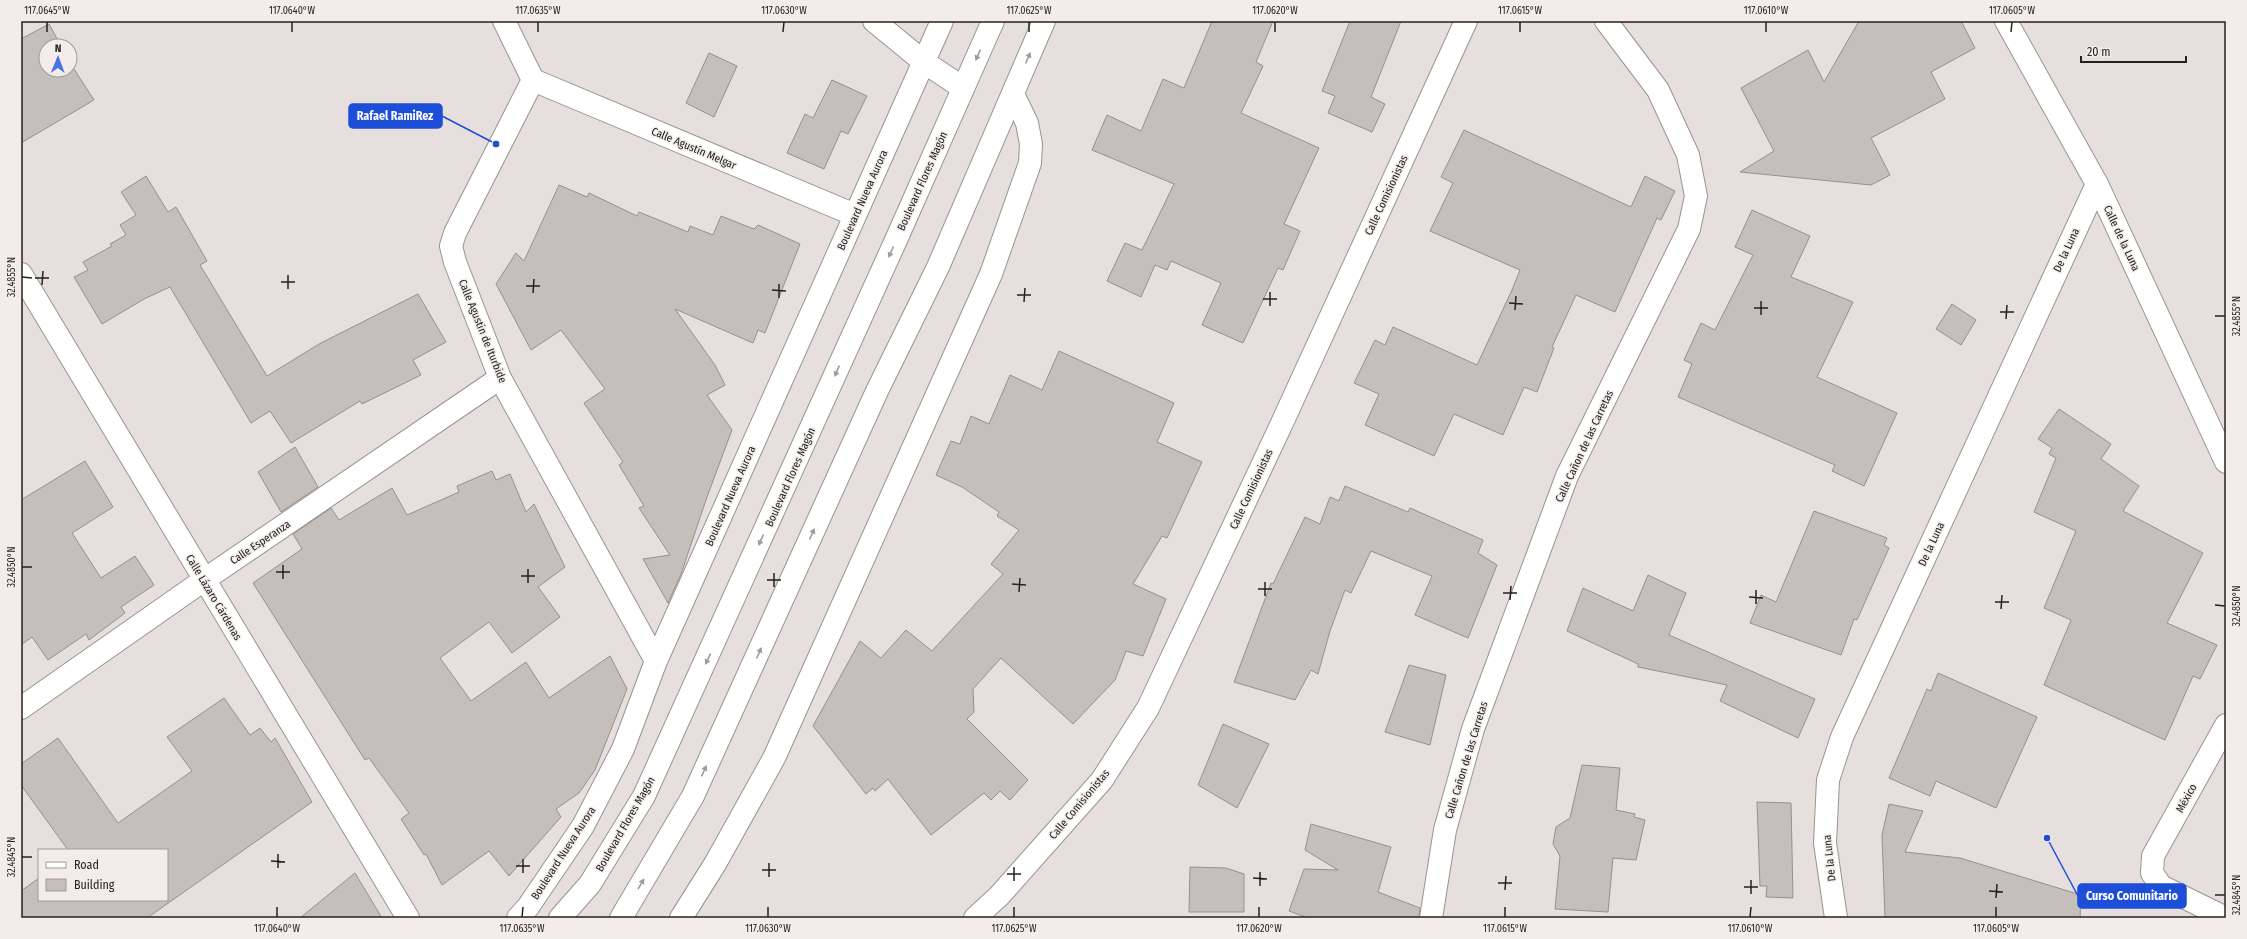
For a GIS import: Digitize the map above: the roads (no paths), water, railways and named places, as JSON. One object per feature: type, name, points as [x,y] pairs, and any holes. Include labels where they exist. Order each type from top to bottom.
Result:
[{"type":"street","points":[[504,21],[533,80]]},
{"type":"street","points":[[874,21],[924,62],[963,88]]},
{"type":"street","name":"Boulevard Nueva Aurora","points":[[518,918],[528,908],[584,826],[623,749],[656,660],[942,21]]},
{"type":"street","name":"Boulevard Flores Magón","points":[[560,918],[590,884],[644,796],[818,413],[993,21]]},
{"type":"street","points":[[621,918],[692,796],[877,391],[938,267],[1044,21]]},
{"type":"street","name":"Calle Comisionistas","points":[[974,918],[999,896],[1102,780],[1148,708],[1282,423],[1466,21]]},
{"type":"street","name":"Calle Cañon de las Carretas","points":[[1431,918],[1445,830],[1473,729],[1567,476],[1689,229],[1696,196],[1688,155],[1658,90],[1606,21]]},
{"type":"street","name":"Calle de la Luna","points":[[2006,21],[2097,184],[2226,462]]},
{"type":"street","name":"Calle Agustín Melgar","points":[[533,80],[855,215]]},
{"type":"street","name":"Calle Agustín de Iturbide","points":[[533,80],[455,233],[451,246],[455,262],[500,378],[656,660]]},
{"type":"street","points":[[681,918],[715,864],[774,758],[991,274],[1030,163],[1031,144],[1027,123],[1013,94]]},
{"type":"street","name":"De la Luna","points":[[1836,918],[1825,843],[1828,780],[1842,737],[2097,184]]},
{"type":"street","name":"Calle Lázaro Cárdenas","points":[[21,274],[408,918]]},
{"type":"street","name":"Calle Esperanza","points":[[21,708],[204,580],[500,378]]},
{"type":"street","name":"México","points":[[2226,725],[2153,856],[2152,873],[2161,886],[2226,918]]},
{"type":"place","name":"Rafael RamiRez","points":[[496,144]]},
{"type":"place","name":"Curso Comunitario","points":[[2047,838]]}]
